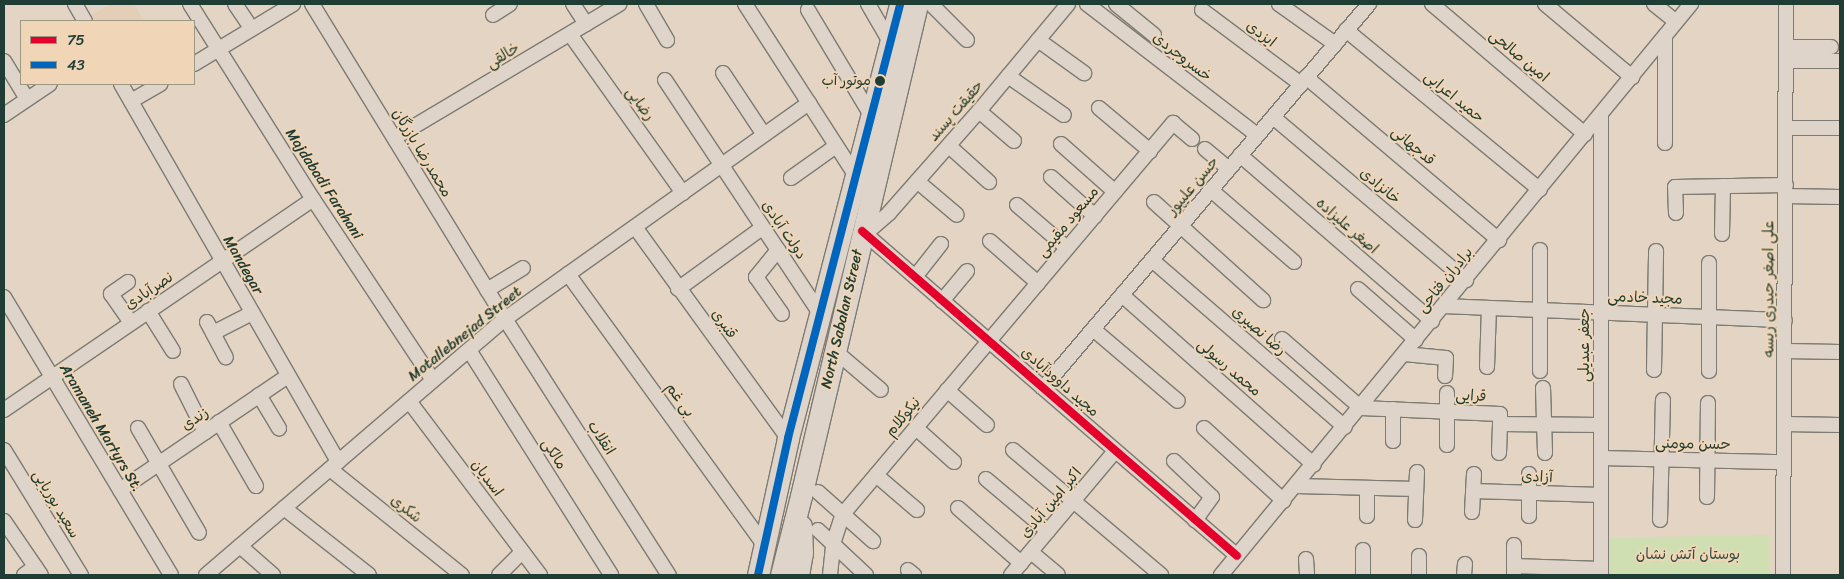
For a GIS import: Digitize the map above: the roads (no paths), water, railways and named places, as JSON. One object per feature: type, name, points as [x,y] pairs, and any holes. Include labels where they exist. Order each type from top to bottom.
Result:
[{"type":"main road","name":"North Sabalan Street","points":[[781,575],[810,494],[835,351],[862,231],[864,180],[872,117],[900,4]]},
{"type":"main road","name":"North Sabalan Street","points":[[758,575],[788,438],[820,313],[925,4]]},
{"type":"main road","points":[[798,575],[810,494]]},
{"type":"main road","points":[[802,553],[805,575]]},
{"type":"street","points":[[75,4],[84,20]]},
{"type":"street","name":"Majdabadi Farahani","points":[[190,4],[313,199],[433,380]]},
{"type":"street","points":[[235,4],[247,22]]},
{"type":"street","points":[[195,63],[293,4]]},
{"type":"street","name":"محمدرضا بازرگان","points":[[312,4],[505,318]]},
{"type":"street","points":[[493,15],[510,4]]},
{"type":"street","points":[[573,4],[586,24]]},
{"type":"street","name":"خالقی","points":[[403,134],[619,4]]},
{"type":"street","points":[[646,4],[667,40]]},
{"type":"street","points":[[868,4],[890,42]]},
{"type":"street","points":[[925,4],[967,40]]},
{"type":"street","name":"خسروجردی","points":[[1087,4],[1257,135]]},
{"type":"street","points":[[1116,4],[1154,35]]},
{"type":"street","points":[[1279,4],[1335,44]]},
{"type":"street","name":"امین صالحی","points":[[1432,4],[1585,134]]},
{"type":"street","points":[[1545,4],[1632,77]]},
{"type":"street","points":[[1654,4],[1676,22]]},
{"type":"street","name":"برادران فتاحی","points":[[1221,575],[1432,322],[1691,4]]},
{"type":"street","name":"علی اصغر حیدری ریسه","points":[[1783,575],[1787,128],[1786,4]]},
{"type":"street","points":[[747,5],[836,146],[864,180]]},
{"type":"street","name":"حسن علیپور","points":[[1043,388],[1304,81],[1365,5]]},
{"type":"street","name":"حقیقت پسند","points":[[862,231],[872,228],[979,111],[1038,40],[1061,6]]},
{"type":"street","points":[[808,10],[872,117]]},
{"type":"street","name":"ایزدی","points":[[1202,10],[1304,81]]},
{"type":"street","name":"حمید اعرابی","points":[[1346,30],[1540,190]]},
{"type":"street","name":"رضایی","points":[[570,34],[683,192]]},
{"type":"street","points":[[1665,36],[1665,143]]},
{"type":"street","points":[[1038,40],[1084,73]]},
{"type":"street","points":[[1787,54],[1831,47]]},
{"type":"street","points":[[1787,54],[1840,62]]},
{"type":"street","points":[[4,61],[26,100]]},
{"type":"street","points":[[723,73],[764,135]]},
{"type":"street","points":[[1008,76],[1064,115]]},
{"type":"street","name":"دولت آبادی","points":[[665,80],[820,313]]},
{"type":"street","name":"قدجهانی","points":[[1304,81],[1499,240]]},
{"type":"street","points":[[4,115],[48,85]]},
{"type":"street","name":"Mandegar","points":[[122,85],[288,376],[334,465]]},
{"type":"street","points":[[131,101],[159,85]]},
{"type":"street","name":"Motallebnejad Street","points":[[206,575],[505,318],[809,103]]},
{"type":"street","points":[[1099,108],[1150,151]]},
{"type":"street","points":[[979,111],[1014,141]]},
{"type":"street","name":"جعفر عبدیلی","points":[[1601,115],[1601,572]]},
{"type":"street","name":"خانزادی","points":[[1273,117],[1466,280]]},
{"type":"street","name":"مسعود مقیمی","points":[[988,341],[1173,123],[1192,139]]},
{"type":"street","points":[[1787,128],[1840,128]]},
{"type":"street","points":[[1061,144],[1115,192]]},
{"type":"street","points":[[791,178],[836,146]]},
{"type":"street","points":[[948,146],[989,182]]},
{"type":"street","points":[[1205,149],[1229,168]]},
{"type":"street","name":"اصغر علیزاده","points":[[1240,155],[1432,322]]},
{"type":"street","points":[[1051,177],[1095,216]]},
{"type":"street","points":[[917,181],[957,215]]},
{"type":"street","points":[[1722,234],[1723,186]]},
{"type":"street","points":[[1676,213],[1675,187],[1723,186],[1840,197]]},
{"type":"street","points":[[1211,190],[1294,262]]},
{"type":"street","name":"نصرآبادی","points":[[4,410],[313,199]]},
{"type":"street","points":[[1154,202],[1263,300]]},
{"type":"street","points":[[1017,205],[1067,248]]},
{"type":"street","name":"قنبری","points":[[635,227],[678,289],[788,438]]},
{"type":"street","points":[[678,289],[762,228]]},
{"type":"street","name":"مجید داوودآبادی","points":[[862,231],[1237,556]]},
{"type":"street","points":[[990,241],[1038,283]]},
{"type":"street","points":[[915,277],[941,244]]},
{"type":"street","points":[[778,250],[756,277],[782,314]]},
{"type":"street","points":[[1540,250],[1540,371]]},
{"type":"street","points":[[1654,370],[1656,251]]},
{"type":"street","name":"رضا نصیری","points":[[1152,260],[1345,427]]},
{"type":"street","points":[[1709,263],[1709,371]]},
{"type":"street","points":[[487,290],[523,268]]},
{"type":"street","points":[[942,301],[967,271]]},
{"type":"street","name":"بی غم","points":[[568,274],[765,546]]},
{"type":"street","points":[[128,282],[112,294],[131,323]]},
{"type":"street","points":[[1358,289],[1416,340]]},
{"type":"street","name":"محمد رسولی","points":[[1122,295],[1314,465]]},
{"type":"street","name":"Aramaneh Martyrs St.","points":[[4,297],[171,575]]},
{"type":"street","name":"مجید خادمی","points":[[1444,306],[1785,320]]},
{"type":"street","points":[[1487,367],[1489,308]]},
{"type":"street","points":[[148,311],[173,350]]},
{"type":"street","points":[[226,357],[210,327],[252,313]]},
{"type":"street","name":"انقلاب","points":[[505,318],[669,575]]},
{"type":"street","points":[[1093,329],[1178,401]]},
{"type":"street","points":[[1282,339],[1361,408]]},
{"type":"street","name":"نیکوکلام","points":[[843,514],[988,341]]},
{"type":"street","name":"مالکی","points":[[469,350],[611,575]]},
{"type":"street","points":[[835,351],[881,390]]},
{"type":"street","points":[[1785,351],[1840,352]]},
{"type":"street","points":[[1404,354],[1446,358],[1445,376]]},
{"type":"street","name":"زندی","points":[[120,490],[288,376]]},
{"type":"street","points":[[181,384],[205,432]]},
{"type":"street","points":[[1543,388],[1545,453]]},
{"type":"street","points":[[948,390],[986,425]]},
{"type":"street","points":[[1447,393],[1447,445]]},
{"type":"street","points":[[259,395],[279,428]]},
{"type":"street","points":[[1660,520],[1662,400]]},
{"type":"street","name":"اسدیان","points":[[409,401],[540,575]]},
{"type":"street","points":[[1707,497],[1708,402]]},
{"type":"street","name":"قرایی","points":[[1361,408],[1500,414],[1500,424]]},
{"type":"street","points":[[1393,409],[1393,441]]},
{"type":"street","points":[[220,422],[256,486]]},
{"type":"street","points":[[1499,453],[1500,424],[1601,425]]},
{"type":"street","points":[[1784,424],[1840,425]]},
{"type":"street","points":[[138,428],[199,533]]},
{"type":"street","points":[[916,428],[954,462]]},
{"type":"street","points":[[1204,428],[1284,501]]},
{"type":"street","name":"سعید بوریایی","points":[[4,450],[81,575]]},
{"type":"street","points":[[1013,450],[1161,575]]},
{"type":"street","name":"اکبر امین آبادی","points":[[1011,575],[1115,451]]},
{"type":"street","name":"حسن مومنی","points":[[1601,458],[1784,462]]},
{"type":"street","points":[[1174,461],[1212,497],[1194,520]]},
{"type":"street","name":"شکری","points":[[334,465],[462,575]]},
{"type":"street","points":[[1415,520],[1417,472]]},
{"type":"street","points":[[1472,512],[1474,474]]},
{"type":"street","points":[[1529,474],[1529,516]]},
{"type":"street","points":[[876,475],[917,510]]},
{"type":"street","points":[[986,478],[1048,531]]},
{"type":"street","points":[[1296,486],[1416,490]]},
{"type":"street","points":[[1367,488],[1367,516]]},
{"type":"street","name":"آزادی","points":[[1473,491],[1601,495]]},
{"type":"street","points":[[810,494],[843,514],[874,541]]},
{"type":"street","points":[[284,508],[369,575]]},
{"type":"street","points":[[958,508],[1021,563]]},
{"type":"street","points":[[830,575],[833,544],[843,514]]},
{"type":"street","points":[[4,521],[33,573]]},
{"type":"street","points":[[818,530],[866,575]]},
{"type":"street","points":[[240,546],[274,575]]},
{"type":"street","points":[[1514,546],[1514,570],[1601,572]]},
{"type":"street","points":[[1363,550],[1363,575]]},
{"type":"street","points":[[499,575],[522,552]]},
{"type":"street","points":[[1031,552],[1058,575]]},
{"type":"street","points":[[1419,556],[1419,575]]},
{"type":"street","points":[[1306,559],[1306,575]]},
{"type":"place","name":"موتور آب","points":[[880,81]]},
{"type":"park label","name":"بوستان آتش نشان","points":[[1688,555]]}]
